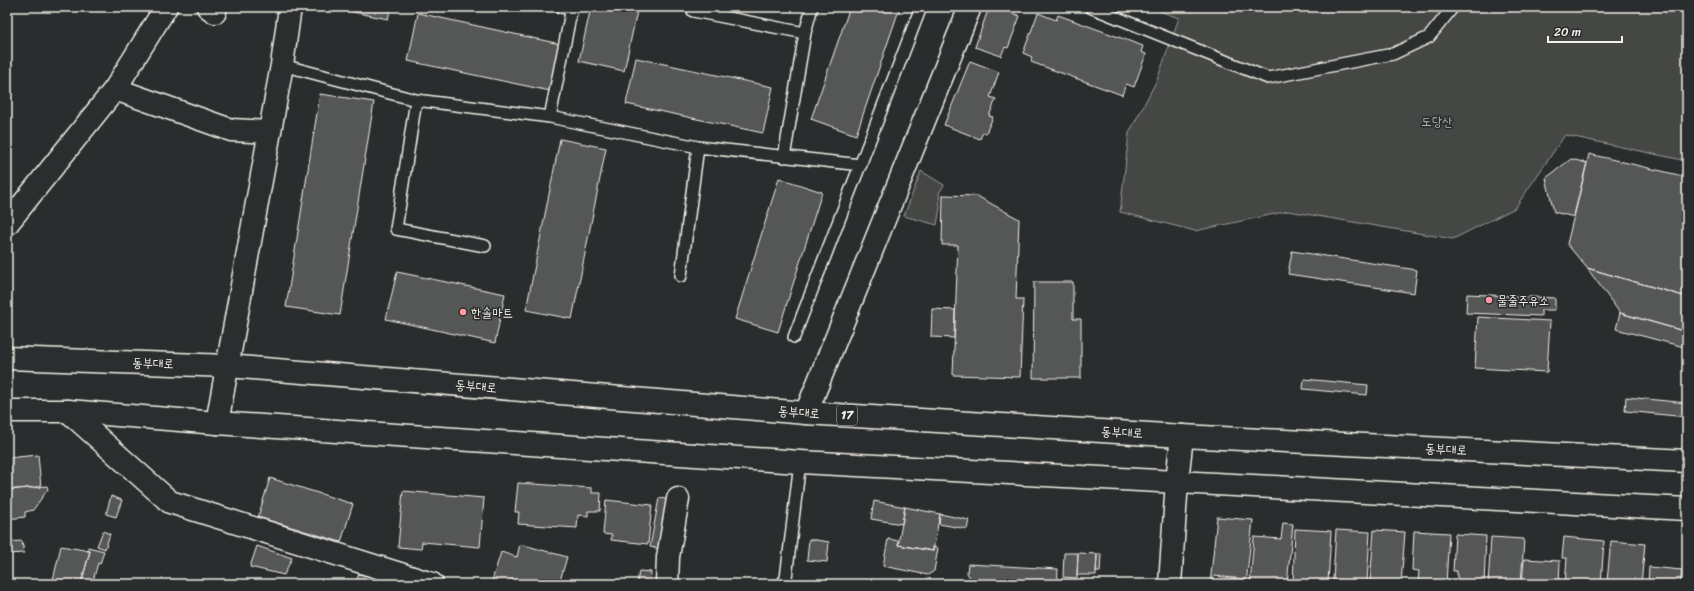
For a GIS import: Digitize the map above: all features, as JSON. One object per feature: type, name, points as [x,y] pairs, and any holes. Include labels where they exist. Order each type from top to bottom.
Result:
[{"type":"main road","points":[[7,224],[115,89],[166,7]]},
{"type":"main road","points":[[217,423],[282,65],[290,7]]},
{"type":"main road","points":[[806,413],[970,7]]},
{"type":"main road","points":[[115,89],[231,130],[270,132]]},
{"type":"main road","name":"동부대로","points":[[7,358],[228,366],[806,413],[1182,436],[1687,461]]},
{"type":"main road","points":[[7,411],[68,411],[217,423],[800,462],[1177,481],[1687,510]]},
{"type":"main road","points":[[68,411],[170,502],[432,584]]},
{"type":"main road","points":[[1170,584],[1177,481],[1182,436]]},
{"type":"main road","points":[[667,584],[668,557],[678,499]]},
{"type":"lane","points":[[784,157],[805,34],[812,7]]},
{"type":"lane","points":[[794,337],[921,7]]},
{"type":"lane","points":[[1090,7],[1268,78],[1393,54],[1429,37],[1453,7]]},
{"type":"lane","points":[[550,117],[569,8]]},
{"type":"lane","points":[[693,11],[805,34]]},
{"type":"lane","points":[[282,65],[416,100],[550,117],[698,147],[860,166]]},
{"type":"lane","points":[[416,100],[396,229],[485,246]]},
{"type":"lane","points":[[681,276],[698,147]]},
{"type":"lane","points":[[782,584],[786,578],[800,462]]},
{"type":"green space","name":"도당산","points":[[1148,7],[1687,7],[1687,161],[1565,135],[1515,208],[1453,239],[1288,211],[1195,231],[1120,212],[1129,133],[1157,80],[1179,18]]},
{"type":"green space","points":[[921,171],[944,185],[939,193],[940,207],[937,225],[904,216]]},
{"type":"building","points":[[339,7],[391,7],[388,19],[338,9]]},
{"type":"building","points":[[591,7],[638,7],[624,71],[579,61]]},
{"type":"building","points":[[850,7],[900,7],[856,135],[811,119]]},
{"type":"building","points":[[989,7],[1014,7],[1012,13],[1020,16],[1008,48],[1005,47],[1001,56],[975,47]]},
{"type":"building","points":[[418,13],[560,44],[550,91],[408,61]]},
{"type":"building","points":[[1038,13],[1056,20],[1058,15],[1143,46],[1141,52],[1146,54],[1134,87],[1126,84],[1122,95],[1031,62],[1032,57],[1023,53]]},
{"type":"building","points":[[636,58],[773,87],[763,133],[626,104]]},
{"type":"building","points":[[970,61],[999,72],[990,97],[996,99],[989,116],[993,117],[986,133],[983,132],[980,139],[944,125]]},
{"type":"building","points":[[320,94],[374,102],[340,315],[286,307]]},
{"type":"building","points":[[560,139],[606,148],[572,319],[526,310]]},
{"type":"building","points":[[1589,154],[1687,177],[1687,297],[1587,268],[1567,244]]},
{"type":"building","points":[[1571,159],[1587,163],[1574,217],[1554,212],[1546,178]]},
{"type":"building","points":[[779,178],[822,192],[778,332],[735,319]]},
{"type":"building","points":[[943,195],[977,196],[1019,219],[1016,299],[1023,299],[1020,377],[953,375],[958,245],[942,245]]},
{"type":"building","points":[[1292,251],[1417,270],[1414,293],[1288,274]]},
{"type":"building","points":[[1587,268],[1687,297],[1687,332],[1620,313]]},
{"type":"building","points":[[397,272],[505,294],[495,343],[386,319]]},
{"type":"building","points":[[1034,282],[1073,282],[1073,319],[1081,319],[1081,378],[1033,378]]},
{"type":"building","points":[[1467,294],[1555,298],[1555,310],[1541,310],[1541,316],[1466,313]]},
{"type":"building","points":[[932,309],[955,310],[954,338],[931,337]]},
{"type":"building","points":[[1620,313],[1687,332],[1684,347],[1616,329]]},
{"type":"building","points":[[1478,317],[1550,321],[1547,372],[1475,368]]},
{"type":"building","points":[[1304,379],[1368,385],[1367,395],[1303,389]]},
{"type":"building","points":[[1626,397],[1687,403],[1687,417],[1625,411]]},
{"type":"building","points":[[38,455],[41,487],[7,490],[7,458]]},
{"type":"building","points":[[270,478],[353,504],[341,542],[258,517]]},
{"type":"building","points":[[518,483],[592,488],[592,493],[601,493],[600,511],[588,511],[588,516],[578,515],[577,528],[518,524],[519,512],[515,512]]},
{"type":"building","points":[[47,486],[48,489],[33,510],[25,512],[25,517],[7,519],[7,490]]},
{"type":"building","points":[[403,491],[484,498],[480,547],[422,542],[421,549],[398,547]]},
{"type":"building","points":[[111,496],[122,500],[116,517],[106,514]]},
{"type":"building","points":[[659,498],[671,500],[662,549],[650,547]]},
{"type":"building","points":[[606,500],[652,505],[648,544],[611,540],[612,535],[603,534]]},
{"type":"building","points":[[874,501],[905,507],[902,524],[871,519]]},
{"type":"building","points":[[905,507],[940,514],[933,551],[898,545]]},
{"type":"building","points":[[940,514],[969,520],[967,529],[939,524]]},
{"type":"building","points":[[1217,517],[1253,520],[1246,584],[1243,584],[1244,579],[1214,576],[1213,584],[1210,584]]},
{"type":"building","points":[[1283,523],[1293,524],[1287,584],[1250,584],[1254,537],[1281,539]]},
{"type":"building","points":[[1295,529],[1331,531],[1328,584],[1293,584]]},
{"type":"building","points":[[1336,530],[1370,532],[1367,582],[1333,580]]},
{"type":"building","points":[[1374,530],[1405,532],[1401,584],[1370,584]]},
{"type":"building","points":[[103,531],[110,534],[105,549],[97,546]]},
{"type":"building","points":[[1414,531],[1449,533],[1446,584],[1410,584],[1410,582],[1418,583],[1419,571],[1412,570]]},
{"type":"building","points":[[1455,534],[1486,536],[1484,584],[1457,583],[1457,571],[1453,571]]},
{"type":"building","points":[[1491,537],[1524,539],[1521,584],[1488,584]]},
{"type":"building","points":[[1564,537],[1604,541],[1601,584],[1565,584],[1567,558],[1562,558]]},
{"type":"building","points":[[809,539],[829,542],[827,562],[807,560]]},
{"type":"building","points":[[888,539],[899,541],[898,545],[933,551],[933,547],[938,548],[934,571],[928,575],[883,566]]},
{"type":"building","points":[[22,541],[24,553],[7,554],[7,542]]},
{"type":"building","points":[[1611,541],[1645,544],[1641,584],[1609,584],[1609,581],[1607,581]]},
{"type":"building","points":[[520,544],[567,557],[559,584],[528,584],[512,579],[511,584],[491,584],[501,552],[517,557]]},
{"type":"building","points":[[61,546],[90,551],[81,584],[52,584]]},
{"type":"building","points":[[257,546],[292,558],[284,575],[250,567]]},
{"type":"building","points":[[88,547],[104,551],[100,564],[98,563],[92,584],[81,584],[90,551],[87,551]]},
{"type":"building","points":[[1687,552],[1687,584],[1684,584]]},
{"type":"building","points":[[1064,553],[1078,553],[1077,578],[1063,577]]},
{"type":"building","points":[[1078,553],[1097,554],[1096,575],[1077,575]]},
{"type":"building","points":[[1097,554],[1101,554],[1100,572],[1096,572]]},
{"type":"building","points":[[1524,559],[1560,561],[1559,584],[1522,584]]},
{"type":"building","points":[[968,564],[1058,569],[1057,584],[974,584],[967,573]]},
{"type":"building","points":[[1649,567],[1682,570],[1680,584],[1648,584]]},
{"type":"building","points":[[639,571],[651,572],[650,584],[637,584]]},
{"type":"building","points":[[359,574],[380,579],[378,584],[355,584]]},
{"type":"building","points":[[1333,580],[1367,582],[1367,584],[1333,584]]},
{"type":"place","name":"물줄주유소","points":[[1489,300]]},
{"type":"place","name":"한솔마트","points":[[463,312]]}]
